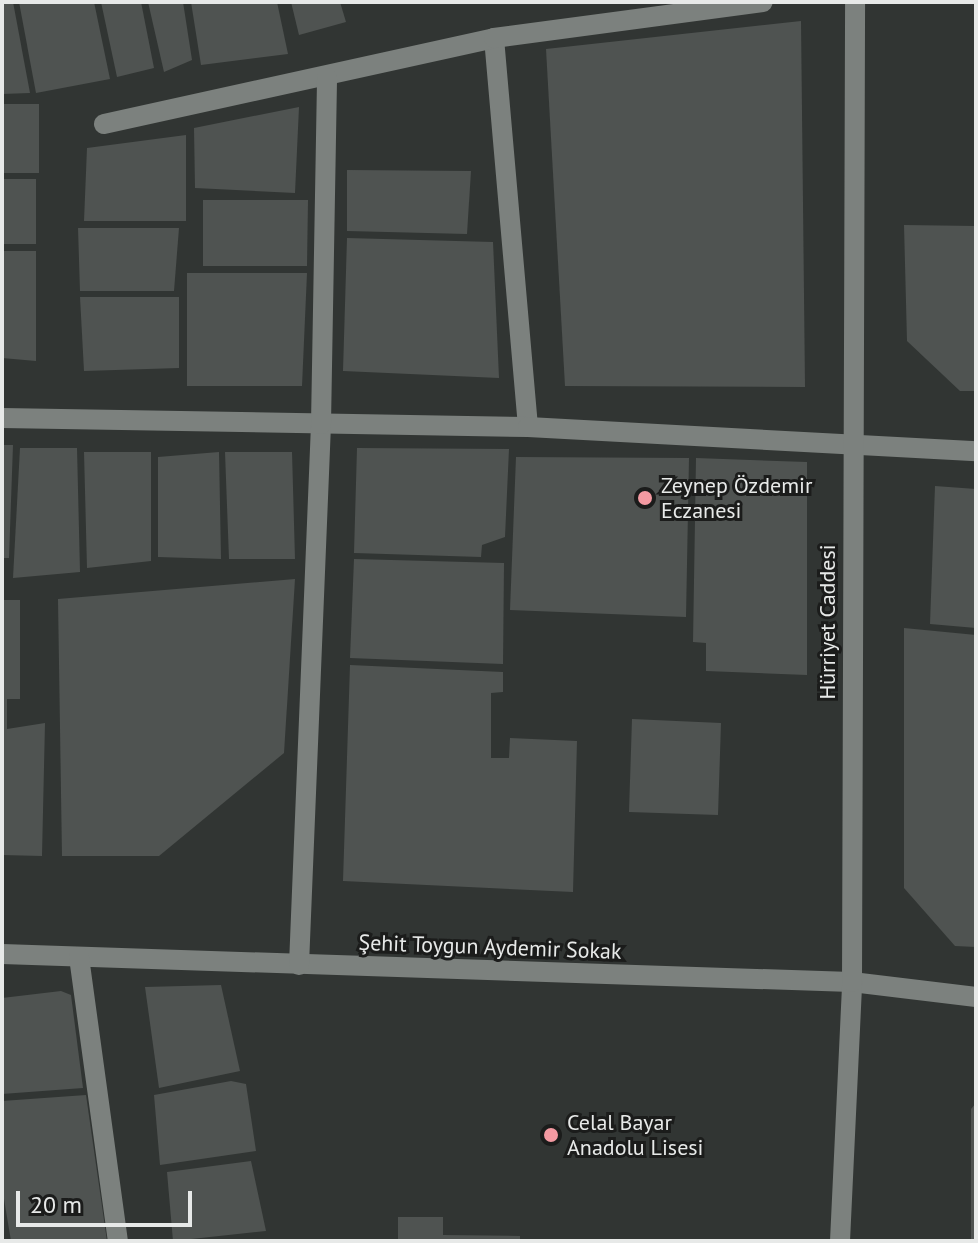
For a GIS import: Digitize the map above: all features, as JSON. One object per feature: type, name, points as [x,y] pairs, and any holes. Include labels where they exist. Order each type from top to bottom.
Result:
[{"type":"street","points":[[104,124],[327,78],[494,38],[763,2]]},
{"type":"street","name":"Hürriyet Caddesi","points":[[840,1241],[852,982],[851,443],[855,2]]},
{"type":"street","points":[[494,38],[528,427]]},
{"type":"street","points":[[299,965],[321,424],[327,78]]},
{"type":"street","points":[[2,418],[528,427],[976,451]]},
{"type":"street","name":"Şehit Toygun Aydemir Sokak","points":[[2,954],[852,982],[976,997]]},
{"type":"street","points":[[79,957],[118,1241]]},
{"type":"building","points":[[2,2],[13,2],[30,93],[2,94]]},
{"type":"building","points":[[19,2],[94,2],[110,79],[36,93]]},
{"type":"building","points":[[101,2],[141,2],[154,68],[117,77]]},
{"type":"building","points":[[148,2],[183,2],[192,60],[164,72]]},
{"type":"building","points":[[191,2],[277,2],[288,54],[201,65]]},
{"type":"building","points":[[291,2],[340,2],[346,22],[299,35]]},
{"type":"building","points":[[801,21],[805,387],[565,386],[546,49]]},
{"type":"building","points":[[2,104],[39,104],[39,173],[2,173]]},
{"type":"building","points":[[299,107],[295,193],[195,188],[194,128]]},
{"type":"building","points":[[186,135],[186,221],[84,221],[87,148]]},
{"type":"building","points":[[347,170],[471,171],[467,234],[347,231]]},
{"type":"building","points":[[2,179],[36,179],[36,244],[2,244]]},
{"type":"building","points":[[203,200],[308,200],[307,266],[203,266]]},
{"type":"building","points":[[904,225],[976,226],[976,391],[960,391],[907,341]]},
{"type":"building","points":[[78,228],[179,228],[174,291],[80,291]]},
{"type":"building","points":[[347,238],[493,242],[499,378],[343,371]]},
{"type":"building","points":[[2,251],[36,251],[36,361],[2,358]]},
{"type":"building","points":[[187,273],[307,273],[302,386],[187,386]]},
{"type":"building","points":[[80,297],[179,297],[179,368],[84,371]]},
{"type":"building","points":[[2,445],[13,445],[9,558],[2,558]]},
{"type":"building","points":[[20,448],[77,448],[80,572],[13,578]]},
{"type":"building","points":[[357,448],[509,449],[505,537],[482,545],[481,557],[354,553]]},
{"type":"building","points":[[84,452],[151,452],[151,561],[87,568]]},
{"type":"building","points":[[219,452],[221,559],[158,557],[158,457]]},
{"type":"building","points":[[225,452],[292,452],[295,559],[229,559]]},
{"type":"building","points":[[516,457],[689,458],[686,617],[510,610]]},
{"type":"building","points":[[696,458],[807,462],[807,675],[706,671],[706,643],[693,642]]},
{"type":"building","points":[[935,486],[976,489],[976,628],[930,624]]},
{"type":"building","points":[[354,559],[504,563],[503,664],[350,658]]},
{"type":"building","points":[[295,579],[284,753],[159,856],[62,856],[58,599]]},
{"type":"building","points":[[2,600],[20,600],[20,699],[7,699],[7,729],[45,723],[42,856],[2,855]]},
{"type":"building","points":[[904,628],[976,635],[976,947],[955,946],[904,888]]},
{"type":"building","points":[[350,665],[503,672],[503,692],[491,693],[491,758],[509,758],[510,738],[577,741],[573,892],[343,881]]},
{"type":"building","points":[[632,719],[721,723],[718,815],[629,812]]},
{"type":"building","points":[[221,985],[240,1071],[159,1088],[145,987]]},
{"type":"building","points":[[61,991],[71,995],[83,1088],[2,1094],[2,998]]},
{"type":"building","points":[[231,1081],[246,1084],[256,1151],[160,1165],[154,1095]]},
{"type":"building","points":[[86,1095],[107,1241],[11,1241],[2,1187],[2,1101]]},
{"type":"building","points":[[976,1103],[976,1241],[971,1241],[971,1109]]},
{"type":"building","points":[[251,1161],[266,1231],[173,1241],[167,1172]]},
{"type":"building","points":[[398,1217],[443,1217],[443,1235],[520,1236],[520,1241],[398,1241]]},
{"type":"place","name":"Zeynep Özdemir Eczanesi","points":[[645,498]]},
{"type":"place","name":"Celal Bayar Anadolu Lisesi","points":[[551,1135]]}]
